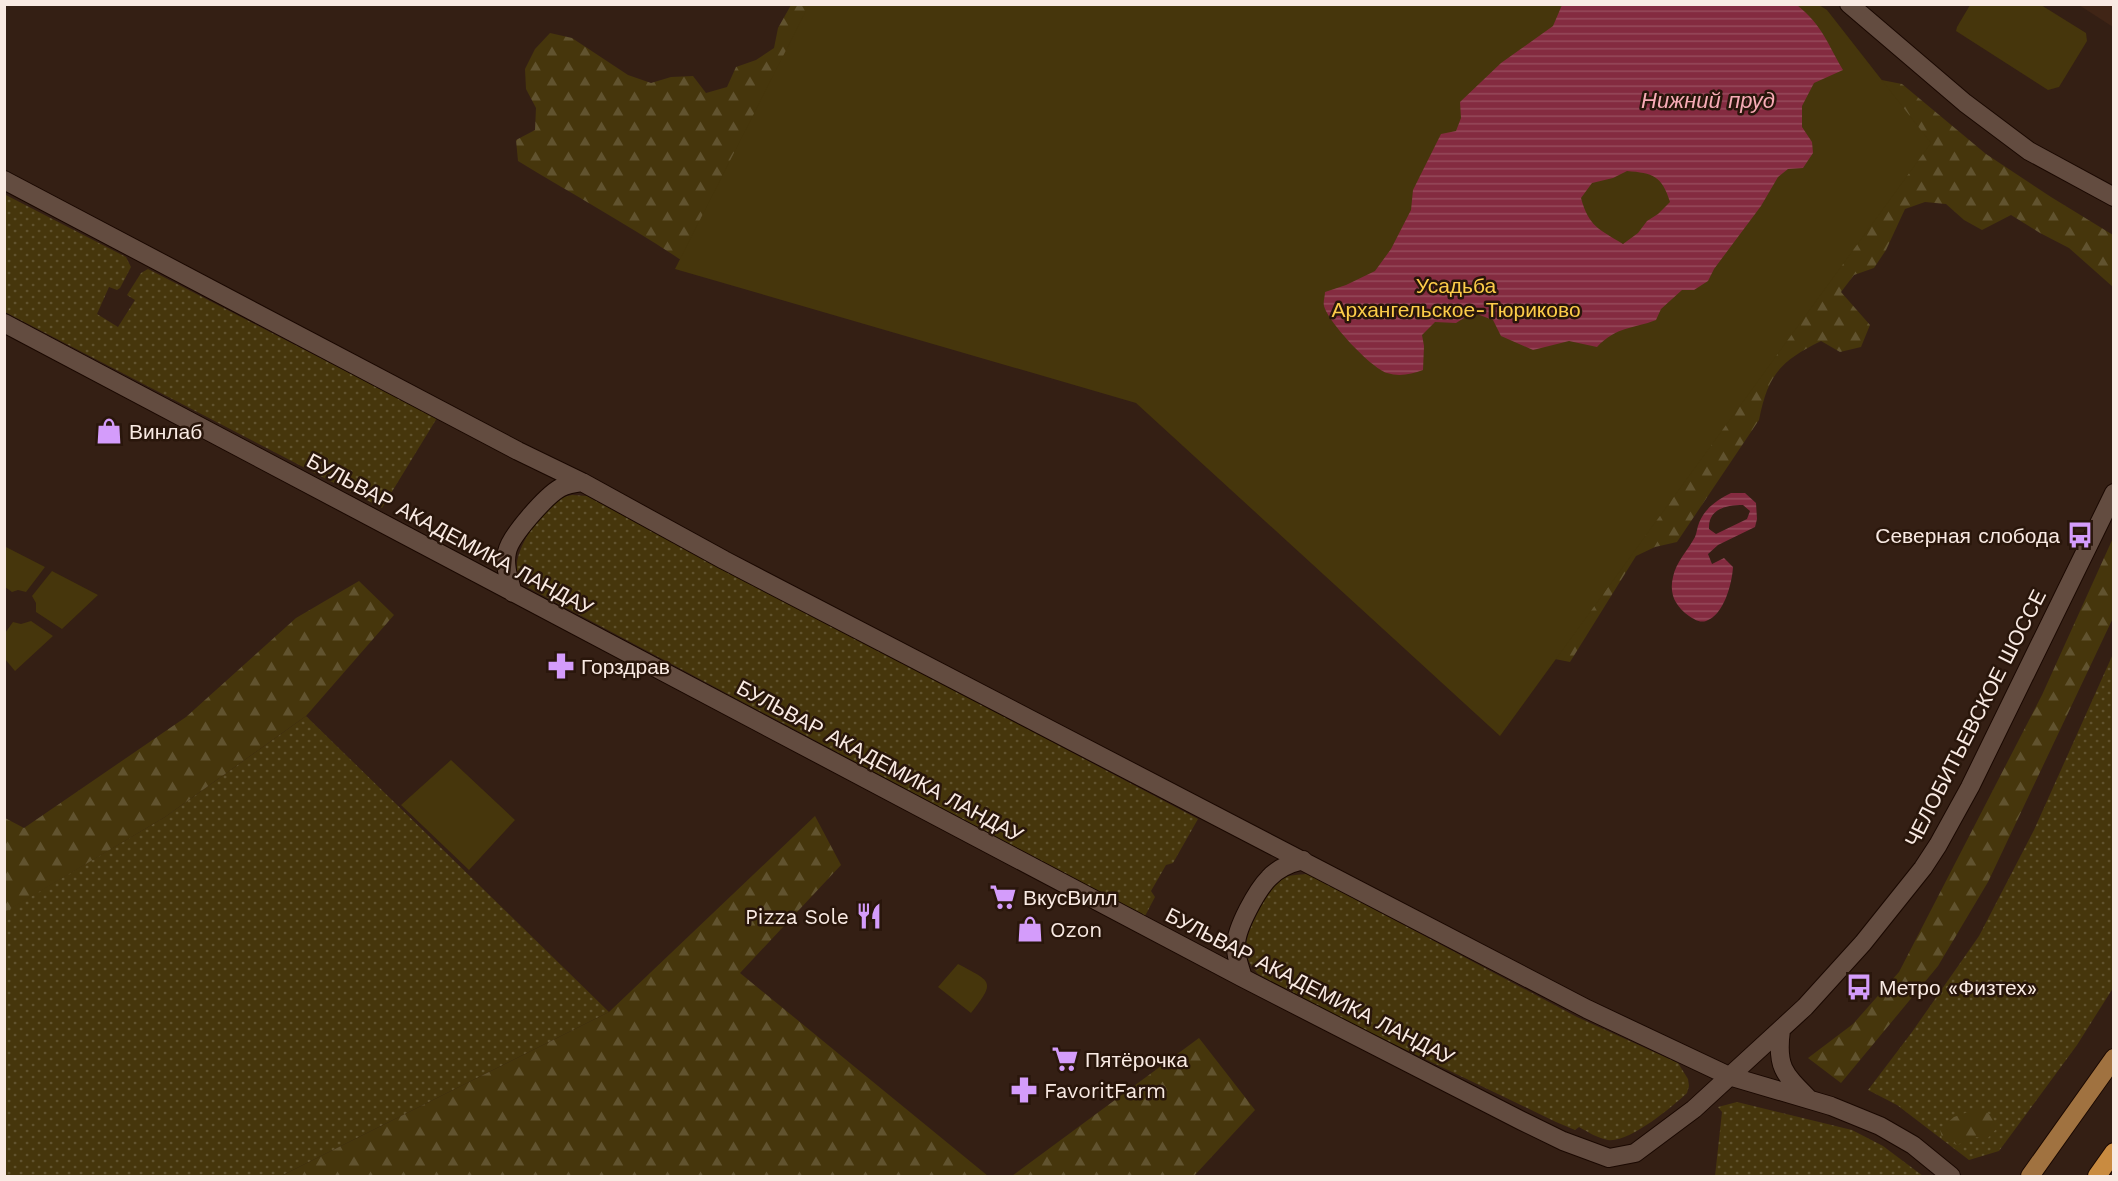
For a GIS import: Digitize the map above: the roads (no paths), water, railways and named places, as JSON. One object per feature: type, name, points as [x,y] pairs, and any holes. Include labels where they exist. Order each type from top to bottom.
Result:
[{"type":"highway","points":[[2097,1176],[2114,1152]]},
{"type":"main road","points":[[2030,1176],[2114,1058]]},
{"type":"street","points":[[1849,4],[1965,103],[2029,150],[2114,197]]},
{"type":"street","points":[[4,180],[518,451],[582,482],[724,560],[1587,1009],[1729,1076],[1830,1106],[1880,1126],[1913,1145],[1952,1176]]},
{"type":"street","name":"БУЛЬВАР АКАДЕМИКА ЛАНДАУ","points":[[4,323],[1243,978],[1563,1141],[1609,1158],[1635,1153],[1694,1109],[1729,1076]]},
{"type":"street","points":[[513,593],[506,563],[507,550],[516,534],[551,494],[570,484],[582,482]]},
{"type":"street","name":"ЧЕЛОБИТЬЕВСКОЕ ШОССЕ","points":[[1729,1076],[1781,1030],[1863,943],[1923,868],[1970,787],[2114,493]]},
{"type":"street","points":[[1243,978],[1236,945],[1238,930],[1270,876],[1303,860]]},
{"type":"street","points":[[1781,1030],[1778,1050],[1786,1077],[1812,1102]]},
{"type":"water","name":"Нижний пруд","points":[[1562,5],[1797,5],[1819,28],[1843,70],[1814,83],[1802,106],[1802,127],[1812,142],[1813,153],[1803,168],[1788,169],[1778,177],[1761,206],[1714,269],[1708,281],[1694,290],[1682,290],[1661,309],[1656,320],[1611,335],[1597,347],[1569,341],[1533,350],[1501,336],[1493,320],[1477,314],[1456,323],[1435,322],[1422,335],[1423,370],[1396,375],[1387,373],[1361,354],[1333,323],[1324,306],[1325,292],[1375,271],[1391,249],[1411,210],[1413,190],[1441,134],[1456,131],[1461,118],[1460,102],[1501,63],[1553,26]],"holes":[[[1627,171],[1650,175],[1660,181],[1670,202],[1623,244],[1591,221],[1581,198],[1592,183],[1613,178]]]},
{"type":"water","points":[[1731,493],[1745,493],[1756,503],[1757,519],[1755,527],[1718,545],[1708,554],[1712,564],[1724,558],[1733,567],[1729,590],[1722,606],[1712,618],[1699,621],[1689,616],[1674,599],[1673,577],[1705,513],[1712,505]],"holes":[[[1743,505],[1750,511],[1747,519],[1716,534],[1709,529],[1712,517],[1725,507]]]},
{"type":"place","name":"Винлаб","points":[[109,431]]},
{"type":"place","name":"Северная слобода","points":[[2080,535]]},
{"type":"place","name":"Горздрав","points":[[561,666]]},
{"type":"place","name":"ВкусВилл","points":[[1003,897]]},
{"type":"place","name":"Pizza Sole","points":[[869,916]]},
{"type":"place","name":"Ozon","points":[[1030,929]]},
{"type":"place","name":"Метро «Физтех»","points":[[1859,987]]},
{"type":"place","name":"Пятёрочка","points":[[1065,1059]]},
{"type":"place","name":"FavoritFarm","points":[[1024,1090]]},
{"type":"park label","name":"Усадьба Архангельское-Тюриково","points":[[1456,297]]}]
